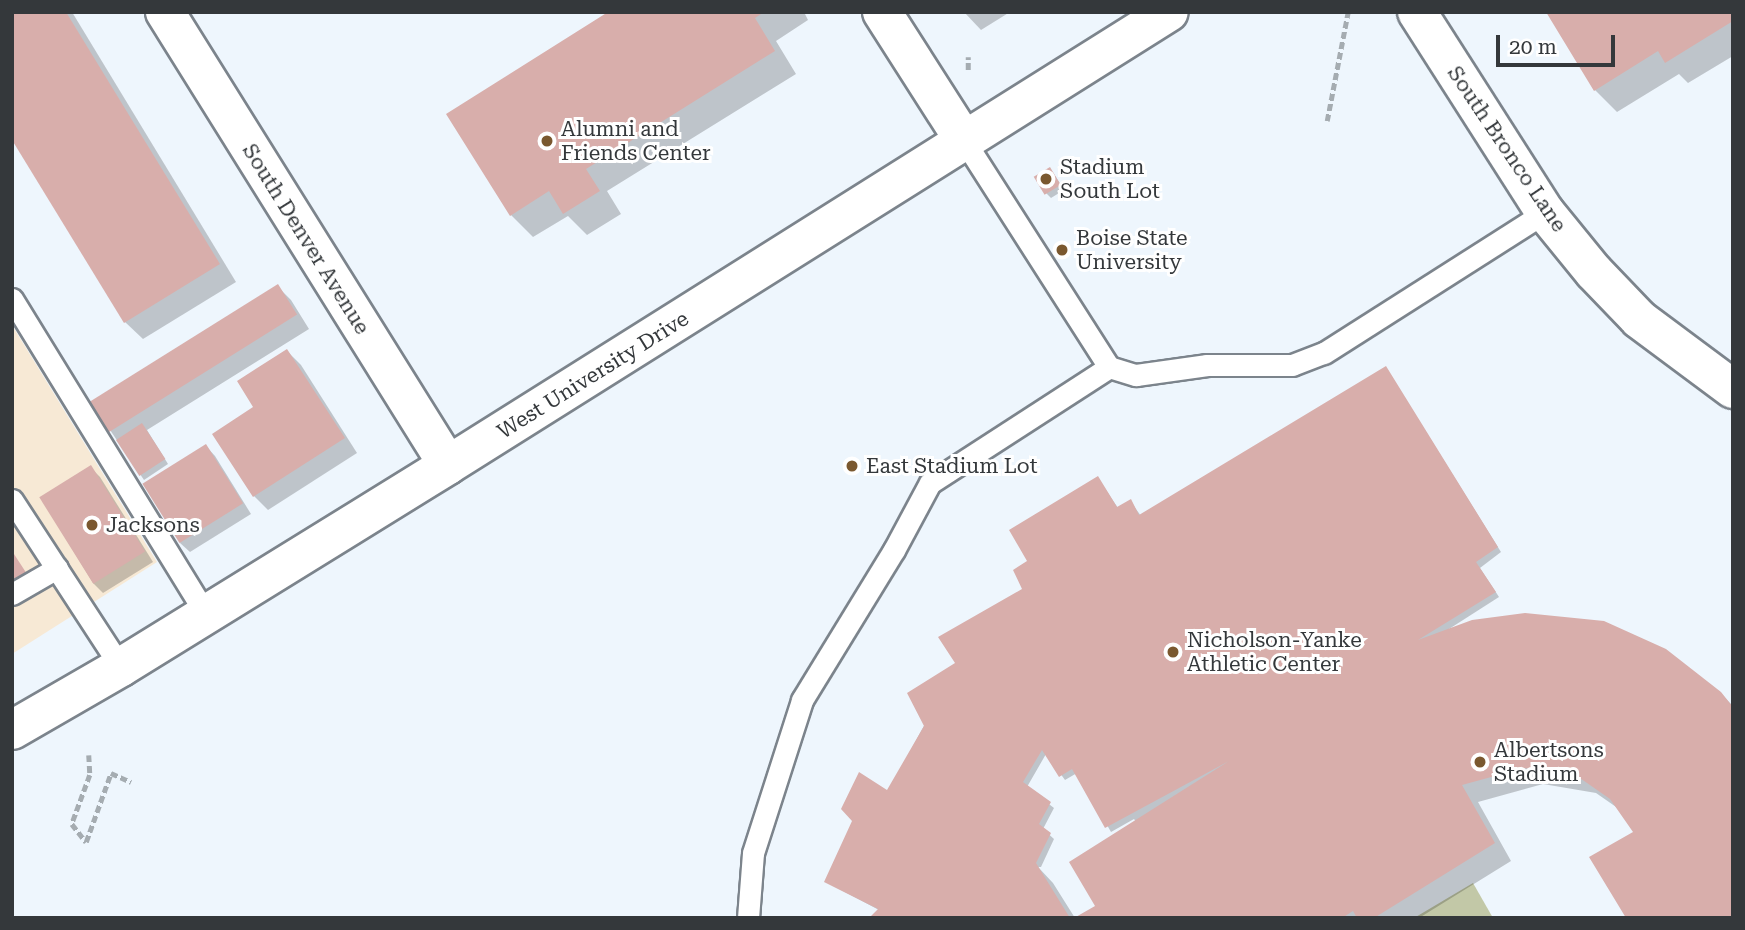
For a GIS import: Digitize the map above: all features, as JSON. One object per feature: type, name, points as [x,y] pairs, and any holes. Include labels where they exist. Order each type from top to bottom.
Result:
[{"type":"street","name":"South Denver Avenue","points":[[165,12],[449,465]]},
{"type":"street","points":[[882,12],[965,142]]},
{"type":"street","name":"West University Drive","points":[[12,730],[121,667],[449,465],[1169,12]]},
{"type":"street","name":"South Bronco Lane","points":[[1417,12],[1545,212],[1639,319],[1733,389]]},
{"type":"lane","points":[[965,142],[1109,367],[1136,375],[1207,365],[1292,365],[1324,353],[1545,212]]},
{"type":"lane","points":[[12,299],[205,613]]},
{"type":"lane","points":[[748,918],[753,853],[802,700],[894,550],[930,483],[1109,367]]},
{"type":"lane","points":[[12,500],[20,529],[57,568],[121,667]]},
{"type":"lane","points":[[12,594],[57,568]]},
{"type":"path","points":[[1327,121],[1348,12]]},
{"type":"path","points":[[968,57],[968,72]]},
{"type":"path","points":[[89,755],[90,775],[72,824],[86,842],[111,773],[131,782]]},
{"type":"shaded area","points":[[12,325],[157,562],[12,654]]},
{"type":"green space","points":[[1473,883],[1493,918],[1414,918]]},
{"type":"building","points":[[12,12],[66,12],[220,264],[124,323],[12,140]]},
{"type":"building","name":"Alumni and Friends Center","points":[[608,12],[764,12],[755,18],[775,51],[586,169],[600,191],[563,214],[549,191],[510,216],[446,114]]},
{"type":"building","points":[[1546,12],[1733,12],[1733,21],[1665,63],[1658,51],[1594,91]]},
{"type":"building","points":[[1050,167],[1061,185],[1045,195],[1034,177]]},
{"type":"building","points":[[278,284],[297,315],[108,433],[89,402]]},
{"type":"building","points":[[287,349],[345,438],[253,497],[212,434],[253,407],[237,381]]},
{"type":"building","points":[[1386,366],[1498,547],[1476,562],[1496,592],[1418,640],[1472,620],[1525,613],[1604,621],[1666,649],[1721,692],[1733,707],[1733,918],[1626,918],[1589,857],[1633,832],[1610,799],[1577,776],[1524,768],[1462,785],[1495,843],[1374,918],[1357,918],[1353,911],[1342,918],[1074,918],[1095,906],[1069,862],[1229,761],[1105,828],[1072,769],[1059,777],[1042,750],[1023,782],[1051,802],[1039,824],[1051,833],[1036,863],[1070,918],[869,918],[878,909],[824,882],[852,821],[841,809],[859,772],[887,790],[924,726],[907,693],[955,663],[938,637],[1022,589],[1013,570],[1027,561],[1009,530],[1098,476],[1117,507],[1131,499],[1139,515]]},
{"type":"building","points":[[142,423],[165,459],[139,476],[116,440]]},
{"type":"building","points":[[206,444],[243,503],[179,543],[142,484]]},
{"type":"building","name":"Jacksons","points":[[91,465],[145,552],[93,584],[39,497]]},
{"type":"building","points":[[12,551],[27,574],[12,584]]},
{"type":"place","name":"Alumni and Friends Center","points":[[547,141]]},
{"type":"place","name":"Stadium South Lot","points":[[1046,179]]},
{"type":"place","name":"Boise State University","points":[[1062,250]]},
{"type":"place","name":"East Stadium Lot","points":[[852,466]]},
{"type":"place","name":"Jacksons","points":[[92,525]]},
{"type":"place","name":"Nicholson-Yanke Athletic Center","points":[[1173,652]]},
{"type":"place","name":"Albertsons Stadium","points":[[1480,762]]}]
